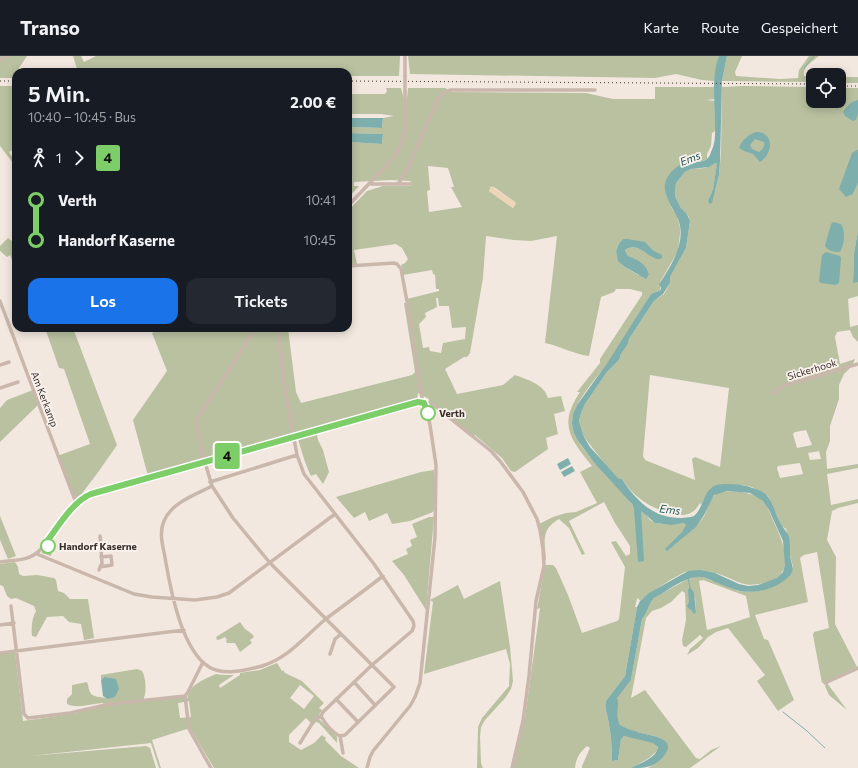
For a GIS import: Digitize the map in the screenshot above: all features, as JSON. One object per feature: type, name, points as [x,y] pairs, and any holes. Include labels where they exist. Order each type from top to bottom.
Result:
[{"type":"street","points":[[0,60],[7,56]]},
{"type":"street","points":[[352,202],[395,156],[403,142],[405,128],[405,56]]},
{"type":"street","points":[[398,184],[407,170],[437,101],[442,94],[450,90],[595,90]]},
{"type":"street","points":[[370,184],[411,184]]},
{"type":"street","points":[[352,266],[394,263],[399,266],[435,456],[435,537],[420,683],[410,706],[373,751],[367,768]]},
{"type":"street","name":"Am Kerkamp","points":[[0,301],[68,482],[77,502]]},
{"type":"street","points":[[253,332],[196,420],[204,462],[211,484],[233,518],[270,563],[394,687],[345,735],[337,735],[323,721],[321,716]]},
{"type":"street","points":[[278,332],[285,390],[297,455],[304,474],[383,576],[413,621],[414,626],[412,631],[372,664],[323,712],[321,716],[315,719],[300,743]]},
{"type":"street","points":[[0,365],[9,362]]},
{"type":"street","name":"Sickerhook","points":[[774,393],[783,386],[858,364]]},
{"type":"street","points":[[0,388],[18,382]]},
{"type":"street","points":[[0,562],[31,558],[37,554],[77,502],[91,494],[418,402],[429,403],[436,406],[500,460],[526,497],[537,519],[540,530],[544,566],[536,601],[523,721],[512,768]]},
{"type":"street","points":[[297,455],[211,484],[175,506],[164,521],[161,535],[172,599],[184,630],[194,650],[203,662],[210,667],[223,672],[264,665],[287,653],[326,619],[383,576]]},
{"type":"street","points":[[37,554],[134,594],[172,599],[195,600],[217,597],[229,593],[335,514]]},
{"type":"street","points":[[100,536],[107,566],[99,568],[104,557]]},
{"type":"street","points":[[11,606],[24,714],[28,718],[70,713],[96,706],[185,696]]},
{"type":"street","points":[[0,625],[14,623]]},
{"type":"street","points":[[0,653],[184,630]]},
{"type":"street","points":[[330,654],[335,639],[342,634]]},
{"type":"street","points":[[188,652],[194,650]]},
{"type":"street","points":[[203,662],[185,696],[189,729],[211,768]]},
{"type":"street","points":[[825,683],[858,668]]},
{"type":"street","points":[[354,682],[376,705]]},
{"type":"street","points":[[184,686],[190,688]]},
{"type":"street","points":[[336,699],[358,722]]},
{"type":"street","points":[[340,736],[343,753]]},
{"type":"green space","points":[[0,56],[27,56],[19,68],[12,68],[12,78],[0,78]]},
{"type":"green space","points":[[73,56],[81,56],[84,62],[96,56],[400,56],[399,76],[352,76],[352,68],[77,68]]},
{"type":"green space","points":[[408,56],[719,56],[714,81],[676,74],[655,78],[410,74]]},
{"type":"green space","points":[[727,56],[742,56],[735,72],[736,76],[780,79],[798,78],[799,70],[809,56],[819,56],[808,64],[804,73],[804,76],[806,76],[806,82],[722,81]]},
{"type":"green space","points":[[846,77],[858,77],[858,83],[846,83]]},
{"type":"green space","points":[[0,86],[12,86],[12,150],[9,152],[12,157],[12,162],[0,146]]},
{"type":"green space","points":[[655,87],[714,87],[715,99],[707,100],[715,101],[715,131],[712,133],[711,146],[707,154],[707,159],[697,161],[665,188],[672,209],[677,216],[680,228],[678,251],[660,282],[660,291],[651,294],[614,355],[578,403],[573,416],[574,432],[577,440],[602,471],[627,497],[634,509],[640,512],[641,511],[654,522],[667,524],[685,523],[686,525],[684,530],[674,545],[701,520],[715,495],[728,491],[741,492],[758,497],[767,506],[783,545],[786,560],[781,574],[776,579],[769,582],[751,585],[740,583],[715,573],[688,571],[671,580],[640,601],[638,598],[637,599],[635,607],[637,607],[625,676],[606,701],[605,708],[611,735],[612,761],[618,760],[621,738],[624,736],[642,739],[657,744],[658,750],[649,758],[631,768],[582,768],[590,748],[587,746],[576,761],[575,768],[512,768],[525,718],[540,608],[537,609],[545,565],[553,565],[556,568],[582,633],[619,619],[625,567],[611,542],[616,541],[626,556],[630,554],[630,546],[615,523],[604,502],[569,521],[585,554],[582,555],[569,528],[559,519],[549,527],[546,532],[546,560],[544,559],[539,524],[553,517],[576,512],[597,503],[580,472],[592,466],[578,448],[573,439],[568,423],[573,404],[580,392],[577,392],[600,363],[600,359],[642,295],[642,292],[630,289],[616,289],[614,292],[601,297],[589,356],[577,354],[545,343],[557,236],[531,241],[486,236],[483,278],[470,353],[467,357],[464,357],[445,369],[457,394],[503,385],[515,375],[539,386],[546,393],[548,398],[561,396],[565,411],[554,414],[558,434],[546,438],[548,449],[515,472],[511,471],[502,458],[475,435],[472,437],[429,403],[429,399],[418,393],[417,400],[316,430],[329,472],[323,484],[316,474],[311,476],[298,439],[201,466],[201,460],[148,476],[133,420],[167,371],[152,333],[154,332],[288,332],[296,392],[301,403],[412,375],[415,372],[404,303],[408,303],[407,299],[439,291],[439,289],[436,289],[435,275],[433,274],[432,270],[403,275],[401,265],[408,259],[402,248],[396,244],[354,250],[357,264],[352,264],[352,207],[367,191],[383,186],[411,186],[412,184],[410,181],[390,180],[354,182],[354,186],[359,186],[352,194],[352,142],[382,144],[383,134],[352,133],[352,127],[382,128],[383,118],[394,116],[381,114],[352,114],[352,94],[385,94],[387,91],[386,88],[401,88],[406,107],[408,88],[445,88],[452,92],[586,93],[613,99],[655,99]],"holes":[[[428,166],[448,168],[454,187],[451,187],[462,207],[429,212],[427,191],[430,190]],[[491,187],[494,187],[515,202],[513,208],[489,191]],[[623,239],[650,247],[654,251],[657,258],[652,257],[638,248],[634,247],[625,250],[628,256],[643,265],[649,274],[638,275],[625,267],[619,261],[616,251],[619,243]],[[436,298],[438,298],[439,306],[449,306],[452,328],[466,327],[465,339],[443,343],[441,353],[430,351],[429,347],[423,348],[419,324],[426,317],[425,313],[437,307]]]},
{"type":"green space","points":[[722,87],[806,87],[806,108],[846,108],[846,88],[858,88],[858,149],[856,150],[853,194],[858,183],[858,231],[854,253],[853,282],[858,282],[858,296],[848,299],[850,327],[858,325],[858,342],[853,337],[850,330],[837,332],[835,337],[840,364],[855,359],[852,366],[844,374],[839,385],[839,399],[830,426],[830,441],[826,452],[827,469],[858,464],[858,468],[827,474],[831,505],[858,499],[858,503],[832,511],[827,540],[836,557],[835,624],[857,667],[822,683],[813,635],[814,632],[829,628],[817,552],[804,555],[800,558],[808,602],[755,615],[764,639],[768,640],[794,700],[778,711],[757,681],[765,675],[728,628],[716,632],[708,637],[698,648],[687,655],[690,649],[703,638],[700,635],[686,647],[683,646],[682,640],[686,620],[685,593],[682,591],[671,602],[652,611],[646,618],[631,698],[645,690],[696,758],[700,759],[711,750],[721,746],[690,768],[648,768],[656,763],[667,750],[667,745],[659,738],[632,731],[620,725],[616,698],[631,680],[642,619],[646,614],[652,600],[686,580],[700,576],[739,591],[760,591],[793,567],[786,529],[781,525],[768,496],[752,487],[742,485],[711,488],[701,505],[700,503],[696,509],[686,515],[679,515],[659,510],[632,492],[622,479],[618,478],[605,464],[584,437],[579,421],[585,404],[607,372],[619,360],[628,344],[629,339],[654,301],[664,294],[670,283],[670,277],[686,248],[690,221],[688,215],[681,208],[675,196],[676,183],[685,172],[691,169],[705,168],[717,163],[713,189],[708,201],[715,191],[719,175],[721,153]],"holes":[[[650,375],[729,388],[720,467],[695,457],[692,459],[695,480],[645,460],[643,456]],[[806,430],[812,445],[797,448],[793,434],[795,432]],[[819,451],[821,459],[810,460],[808,453]],[[800,463],[803,474],[780,478],[777,468],[778,466]],[[703,580],[746,596],[750,617],[707,630],[699,581]],[[689,593],[695,598],[696,612],[691,610]]]},
{"type":"green space","points":[[8,238],[12,241],[12,261],[10,255],[7,257],[0,251],[0,246]]},
{"type":"green space","points":[[46,332],[75,332],[117,445],[77,500],[74,497],[57,456],[90,444],[64,369],[59,368]]},
{"type":"green space","points":[[33,390],[38,405],[0,442],[0,408],[7,400]]},
{"type":"green space","points":[[434,470],[433,512],[410,521],[392,524],[387,513],[369,521],[365,512],[354,518],[336,497],[421,472]]},
{"type":"green space","points":[[0,516],[16,556],[8,559],[0,540]]},
{"type":"green space","points":[[429,517],[434,517],[426,610],[404,575],[392,561],[408,554],[406,549],[412,546],[410,540],[417,537],[412,524]]},
{"type":"green space","points":[[44,547],[49,548],[52,551],[51,556],[42,553]]},
{"type":"green space","points":[[15,562],[18,567],[19,574],[23,576],[37,575],[54,578],[56,580],[58,591],[64,593],[70,599],[88,599],[94,638],[84,640],[81,624],[69,622],[63,616],[47,617],[36,637],[32,636],[32,623],[36,611],[34,606],[16,598],[11,599],[7,596],[3,586],[0,585],[0,564]]},
{"type":"green space","points":[[500,581],[510,647],[513,681],[511,689],[506,697],[485,720],[481,727],[481,763],[483,768],[477,768],[478,727],[482,718],[509,686],[510,664],[506,649],[424,674],[433,602],[430,600],[458,585],[464,599]]},
{"type":"green space","points":[[240,622],[254,637],[250,640],[252,643],[240,652],[235,643],[227,643],[225,637],[217,640],[216,637]]},
{"type":"green space","points":[[15,652],[23,721],[78,713],[81,710],[105,704],[75,706],[67,704],[67,699],[72,694],[72,685],[87,682],[91,694],[107,699],[104,677],[101,680],[101,675],[137,669],[142,671],[146,686],[143,700],[184,696],[184,702],[178,703],[180,718],[191,717],[189,701],[187,702],[188,696],[193,687],[201,681],[216,674],[234,675],[219,685],[220,688],[240,675],[240,673],[260,670],[277,663],[282,671],[283,670],[285,673],[302,681],[324,703],[319,708],[322,710],[319,715],[319,719],[337,737],[337,743],[319,723],[316,722],[313,725],[306,718],[289,735],[289,742],[301,750],[314,743],[322,735],[341,756],[359,768],[214,768],[190,728],[152,740],[161,768],[159,768],[151,743],[30,756],[146,746],[150,748],[156,768],[0,768],[0,654]],"holes":[[[300,685],[314,696],[304,709],[290,698]]]},
{"type":"green space","points":[[827,683],[847,710],[829,695],[825,686]]},
{"type":"sand","points":[[491,186],[515,202],[516,204],[513,208],[489,191]]},
{"type":"water","points":[[719,56],[727,56],[722,81],[719,175],[712,203],[710,204],[708,201],[713,189],[716,163],[709,167],[691,169],[685,172],[676,183],[675,196],[690,221],[686,248],[670,277],[670,283],[663,294],[654,301],[629,339],[628,344],[619,360],[607,372],[585,404],[579,421],[584,437],[590,447],[618,478],[622,479],[633,495],[655,512],[672,518],[693,516],[698,511],[708,491],[714,486],[719,485],[735,484],[751,487],[764,493],[770,500],[779,521],[789,536],[792,571],[789,576],[776,586],[752,592],[737,590],[702,577],[692,578],[675,585],[652,600],[646,614],[642,619],[631,680],[617,698],[618,717],[620,725],[633,731],[660,738],[668,745],[663,757],[656,763],[645,767],[631,768],[655,754],[658,747],[653,743],[624,736],[621,739],[618,760],[612,761],[611,735],[605,706],[606,701],[625,676],[637,607],[640,601],[649,593],[688,571],[700,570],[715,573],[739,584],[748,586],[758,585],[777,578],[783,572],[785,565],[783,541],[769,510],[763,501],[750,493],[727,491],[714,495],[696,527],[667,551],[665,549],[682,532],[686,525],[684,523],[671,525],[655,523],[641,511],[644,561],[638,562],[634,509],[632,504],[596,465],[578,441],[572,424],[573,414],[577,405],[608,362],[651,294],[660,291],[661,288],[659,284],[674,260],[680,242],[680,224],[670,204],[665,184],[668,176],[677,167],[684,163],[704,160],[708,158],[711,153],[715,137],[714,81]]},
{"type":"water","points":[[858,100],[858,113],[856,120],[853,121],[845,116],[843,112],[849,104]]},
{"type":"water","points":[[352,118],[383,118],[382,128],[352,127]]},
{"type":"water","points":[[352,133],[383,134],[382,144],[352,142]]},
{"type":"water","points":[[753,133],[762,133],[769,139],[770,144],[768,154],[760,162],[753,154],[739,148],[743,140]],"holes":[[[755,139],[764,142],[763,148],[759,152],[752,149],[750,145]]]},
{"type":"water","points":[[858,149],[858,183],[853,194],[846,197],[839,189],[852,153]]},
{"type":"water","points":[[833,222],[841,224],[844,230],[843,246],[840,252],[831,251],[825,246],[831,224]]},
{"type":"water","points":[[858,231],[858,282],[853,283],[854,253]]},
{"type":"water","points":[[623,239],[645,242],[654,251],[662,255],[662,258],[657,259],[637,248],[633,247],[625,250],[628,256],[638,261],[645,267],[649,274],[646,279],[625,267],[618,261],[616,251],[619,243]]},
{"type":"water","points":[[826,252],[840,256],[841,258],[839,283],[836,285],[821,283],[819,281],[822,255]]},
{"type":"water","points":[[568,458],[571,464],[560,470],[557,464]]},
{"type":"water","points":[[572,466],[575,471],[564,477],[561,472]]},
{"type":"water","points":[[690,587],[694,593],[696,612],[694,614],[687,606],[689,602],[688,590]]},
{"type":"water","points":[[104,677],[116,679],[119,689],[115,697],[107,699],[103,696],[101,680]]},
{"type":"waterway","points":[[804,68],[814,56]]},
{"type":"waterway","points":[[688,578],[690,587]]},
{"type":"waterway","points":[[783,712],[825,748]]},
{"type":"railway","points":[[0,81],[12,81]]},
{"type":"railway","points":[[352,81],[806,84]]},
{"type":"railway","points":[[846,86],[858,86]]},
{"type":"bus line","name":"4","points":[[48,546],[45,544],[77,502],[91,494],[418,402],[424,403],[428,413]]},
{"type":"place","name":"Verth","points":[[428,413]]},
{"type":"place","name":"Handorf Kaserne","points":[[48,546]]},
{"type":"water label","name":"Ems","points":[[690,158]]},
{"type":"water label","name":"Ems","points":[[670,509]]}]
